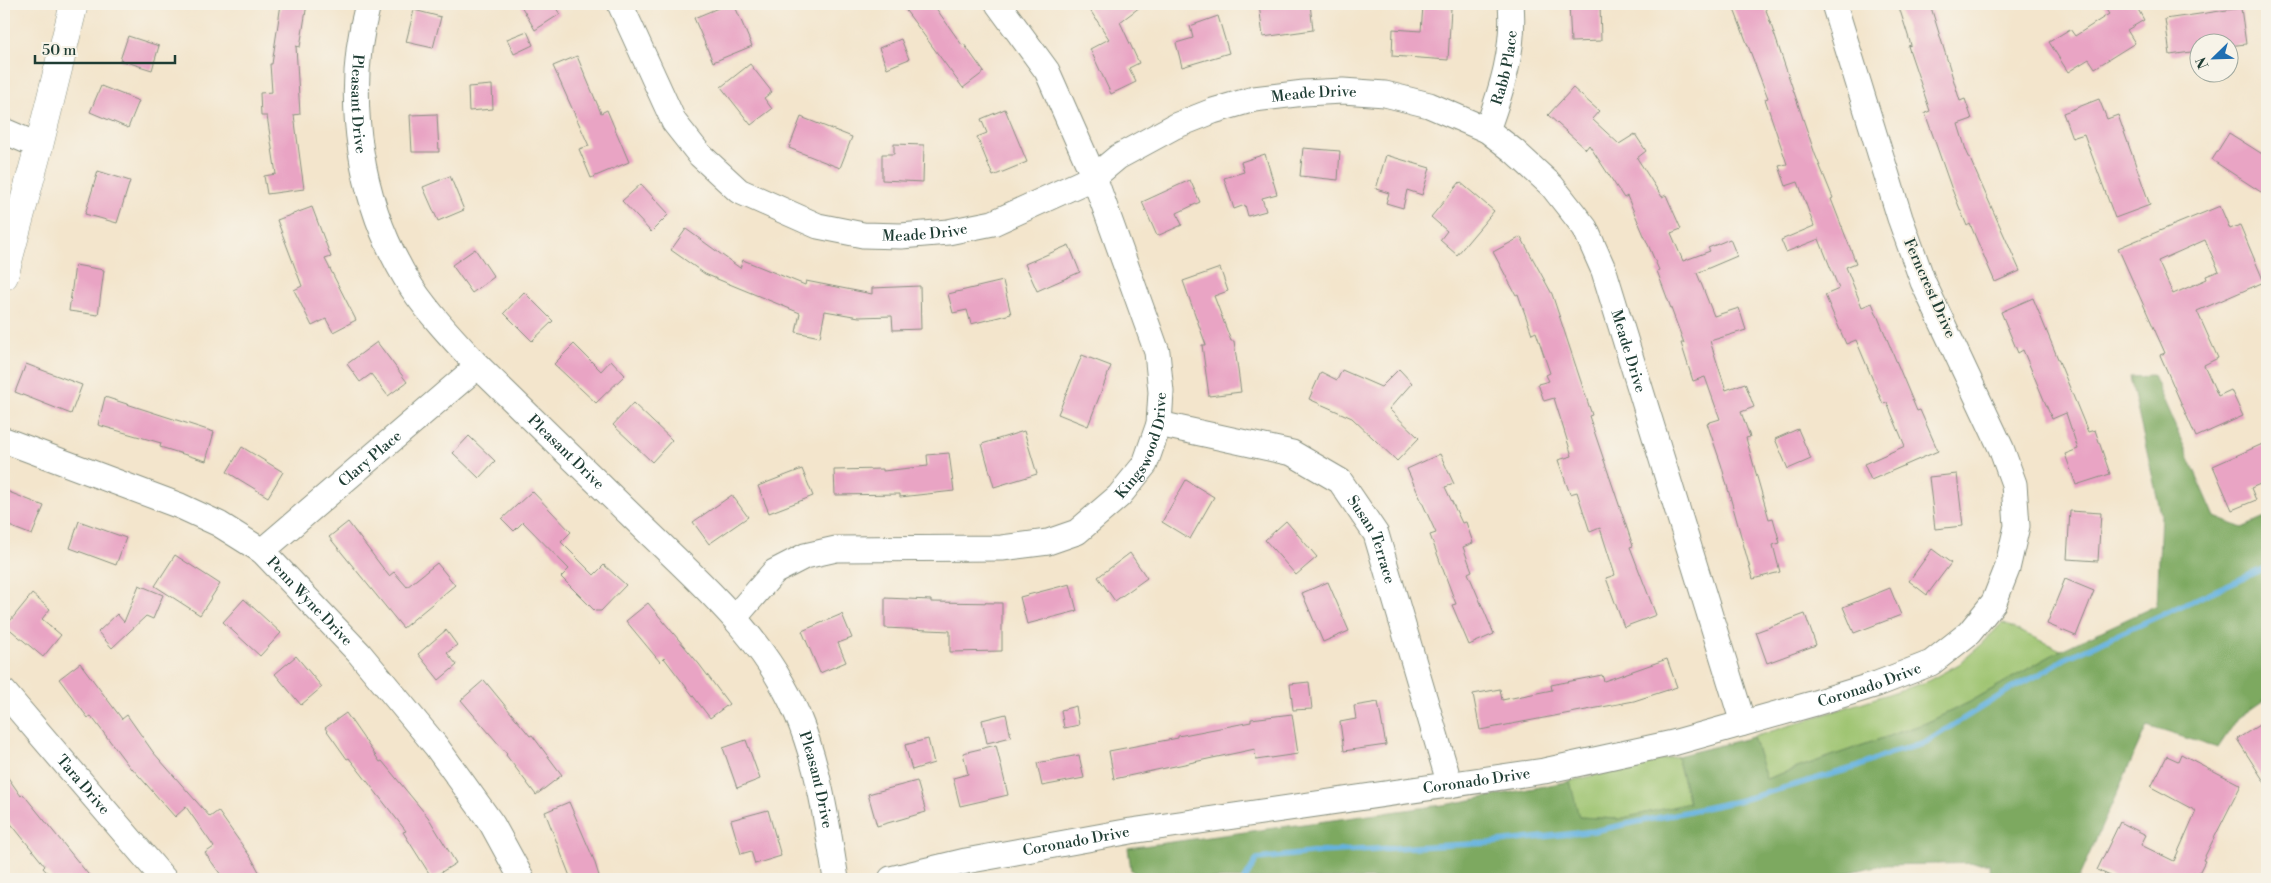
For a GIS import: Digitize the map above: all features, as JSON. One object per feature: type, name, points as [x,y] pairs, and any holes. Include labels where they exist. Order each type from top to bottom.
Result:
[{"type":"main road","points":[[4,276],[40,146],[74,4]]},
{"type":"street","name":"Pleasant Drive","points":[[368,4],[362,28],[356,78],[358,132],[370,194],[388,240],[412,287],[445,331],[478,366],[736,617],[771,666],[796,712],[813,762],[826,815],[836,879]]},
{"type":"street","name":"Meade Drive","points":[[620,4],[674,122],[700,155],[739,191],[818,226],[863,235],[901,236],[948,232],[993,223],[1094,176],[1118,157],[1176,126],[1214,111],[1254,99],[1304,93],[1385,94],[1429,105],[1486,130],[1552,186],[1585,228],[1604,271],[1743,723]]},
{"type":"street","name":"Kingswood Drive","points":[[736,617],[774,572],[805,556],[836,549],[1002,548],[1048,542],[1077,532],[1119,496],[1144,464],[1159,424],[1161,392],[1157,352],[1094,176],[1048,71],[998,4]]},
{"type":"street","name":"Rabb Place","points":[[1486,130],[1506,75],[1511,43],[1511,4]]},
{"type":"street","name":"Ferncrest Drive","points":[[1834,4],[1900,218],[1920,273],[2001,448],[2014,484],[2018,526],[2007,569]]},
{"type":"street","points":[[4,131],[40,146]]},
{"type":"street","name":"Clary Place","points":[[262,551],[478,366]]},
{"type":"street","name":"Susan Terrace","points":[[1159,424],[1292,453],[1340,481],[1376,534],[1450,785]]},
{"type":"street","name":"Penn Wyne Drive","points":[[4,440],[180,506],[219,524],[262,551],[359,653],[436,746],[492,824],[522,879]]},
{"type":"street","name":"Coronado Drive","points":[[891,879],[966,861],[1131,830],[1544,771],[1674,743],[1877,684],[1931,663],[1969,633],[1994,602],[2007,569]]},
{"type":"street","name":"Tara Drive","points":[[4,692],[164,879]]},
{"type":"green space","points":[[2153,376],[2215,517],[2242,528],[2267,517],[2267,698],[2238,718],[2218,748],[2147,726],[2078,879],[1990,879],[1989,863],[1880,865],[1821,879],[1142,879],[1131,870],[1128,848],[1450,804],[1570,781],[1579,817],[1619,819],[1689,803],[1677,756],[1753,737],[1766,779],[1926,723],[1968,703],[2061,650],[2157,605],[2161,514],[2130,377]]},
{"type":"green space","points":[[2002,623],[2061,650],[1968,703],[1926,723],[1766,779],[1753,737],[1926,682],[1959,664]]},
{"type":"green space","points":[[1677,756],[1689,804],[1619,819],[1578,817],[1570,781]]},
{"type":"building","points":[[281,4],[307,4],[300,47],[296,46],[300,114],[294,115],[304,189],[267,194],[264,176],[276,174],[267,116],[261,116],[260,93],[272,92],[270,64],[272,64]]},
{"type":"building","points":[[520,4],[553,4],[560,14],[535,30]]},
{"type":"building","points":[[728,4],[734,4],[752,46],[713,62],[694,18]]},
{"type":"building","points":[[901,4],[933,4],[984,72],[963,88]]},
{"type":"building","points":[[1086,4],[1144,4],[1120,22],[1139,63],[1129,68],[1136,82],[1111,94],[1090,49],[1109,39]]},
{"type":"building","points":[[1259,4],[1310,4],[1313,30],[1263,37]]},
{"type":"building","points":[[1569,4],[1600,4],[1601,41],[1571,42]]},
{"type":"building","points":[[1732,4],[1764,4],[1815,154],[1856,263],[1846,267],[1862,307],[1872,303],[1917,411],[1920,410],[1938,451],[1871,480],[1864,464],[1905,446],[1887,403],[1883,404],[1856,340],[1846,344],[1825,295],[1839,289],[1819,239],[1786,252],[1781,240],[1814,226],[1798,182],[1786,186],[1779,166],[1787,164],[1765,99],[1768,98]]},
{"type":"building","points":[[1898,4],[1930,4],[1960,101],[1965,99],[1972,119],[1958,124],[1966,150],[2020,271],[1995,282],[1970,224],[1967,226],[1925,113],[1930,111],[1908,46],[1911,45]]},
{"type":"building","points":[[2102,4],[2135,4],[2144,20],[2127,30],[2135,43],[2095,68],[2089,59],[2068,72],[2049,42],[2070,29],[2075,36],[2109,14]]},
{"type":"building","points":[[1423,6],[1451,8],[1448,60],[1392,56],[1393,29],[1421,31]]},
{"type":"building","points":[[2241,8],[2246,44],[2238,45],[2238,32],[2188,32],[2188,52],[2170,55],[2165,19]]},
{"type":"building","points":[[414,10],[441,17],[433,48],[406,42]]},
{"type":"building","points":[[1218,16],[1229,53],[1182,67],[1176,43],[1193,38],[1190,26]]},
{"type":"building","points":[[527,31],[533,45],[514,54],[507,39]]},
{"type":"building","points":[[128,36],[159,46],[152,70],[120,60]]},
{"type":"building","points":[[901,39],[909,59],[887,68],[879,48]]},
{"type":"building","points":[[577,56],[601,113],[607,110],[629,162],[591,178],[579,149],[589,146],[553,66]]},
{"type":"building","points":[[750,64],[772,92],[764,98],[772,109],[751,125],[721,87]]},
{"type":"building","points":[[492,85],[493,109],[469,111],[468,87]]},
{"type":"building","points":[[101,86],[139,101],[128,128],[90,112]]},
{"type":"building","points":[[1573,88],[1599,111],[1592,119],[1619,144],[1635,134],[1646,151],[1637,158],[1662,197],[1666,195],[1681,229],[1671,233],[1683,261],[1710,251],[1708,248],[1730,239],[1737,256],[1697,273],[1714,316],[1739,308],[1746,330],[1710,341],[1726,390],[1745,383],[1754,407],[1741,412],[1750,437],[1746,438],[1769,519],[1773,518],[1780,543],[1773,545],[1780,572],[1753,579],[1721,464],[1707,423],[1720,419],[1705,377],[1693,381],[1681,343],[1684,343],[1657,271],[1659,270],[1627,196],[1624,198],[1589,145],[1586,149],[1548,115]]},
{"type":"building","points":[[2099,99],[2107,119],[2118,115],[2150,205],[2115,218],[2084,134],[2072,138],[2063,113]]},
{"type":"building","points":[[1005,109],[1027,162],[993,176],[977,137],[987,133],[981,119]]},
{"type":"building","points":[[437,114],[439,152],[412,152],[410,115]]},
{"type":"building","points":[[801,117],[852,137],[840,168],[789,148]]},
{"type":"building","points":[[2229,133],[2267,157],[2267,196],[2212,160]]},
{"type":"building","points":[[894,144],[924,145],[923,182],[882,180],[882,154],[894,154]]},
{"type":"building","points":[[1303,148],[1340,151],[1338,180],[1300,176]]},
{"type":"building","points":[[1265,154],[1277,194],[1262,198],[1266,211],[1248,216],[1245,205],[1234,209],[1224,178],[1244,172],[1241,162]]},
{"type":"building","points":[[1386,155],[1430,168],[1422,195],[1407,190],[1403,208],[1386,203],[1389,193],[1376,189]]},
{"type":"building","points":[[98,171],[130,181],[117,223],[85,214]]},
{"type":"building","points":[[450,176],[464,210],[438,221],[423,187]]},
{"type":"building","points":[[1190,180],[1200,202],[1177,213],[1182,225],[1157,236],[1142,202]]},
{"type":"building","points":[[1460,182],[1494,211],[1457,255],[1440,240],[1447,231],[1431,217]]},
{"type":"building","points":[[641,184],[669,214],[651,232],[622,201]]},
{"type":"building","points":[[2220,206],[2230,229],[2240,225],[2264,282],[2197,311],[2218,358],[2204,365],[2218,396],[2231,390],[2243,416],[2196,437],[2160,355],[2165,353],[2118,248]],"holes":[[[2205,240],[2219,271],[2206,276],[2207,279],[2173,294],[2158,261]]]},
{"type":"building","points":[[312,207],[331,257],[325,259],[356,320],[333,332],[326,319],[312,326],[294,290],[302,286],[277,220]]},
{"type":"building","points":[[686,229],[740,268],[743,260],[805,285],[806,281],[872,294],[872,288],[920,286],[921,329],[893,330],[892,316],[859,317],[825,311],[820,337],[796,332],[800,313],[705,274],[671,250]]},
{"type":"building","points":[[1521,237],[1552,294],[1592,415],[1589,416],[1633,546],[1630,547],[1656,615],[1624,627],[1606,578],[1615,575],[1600,528],[1590,532],[1577,492],[1570,494],[1558,460],[1572,456],[1554,398],[1544,401],[1538,384],[1549,381],[1546,375],[1550,373],[1536,332],[1532,334],[1518,294],[1516,295],[1493,252]]},
{"type":"building","points":[[1069,245],[1080,272],[1037,291],[1025,264]]},
{"type":"building","points":[[475,249],[494,277],[472,293],[452,265]]},
{"type":"building","points":[[75,265],[104,270],[98,315],[69,311]]},
{"type":"building","points":[[1220,268],[1228,291],[1214,296],[1231,341],[1234,341],[1241,392],[1209,396],[1202,345],[1206,345],[1183,281]]},
{"type":"building","points":[[1003,281],[1011,314],[971,324],[967,310],[953,313],[948,294]]},
{"type":"building","points":[[524,292],[553,321],[532,341],[504,313]]},
{"type":"building","points":[[2033,298],[2088,432],[2095,430],[2110,474],[2076,485],[2065,454],[2078,449],[2066,413],[2052,419],[2023,350],[2018,353],[2001,312]]},
{"type":"building","points":[[377,342],[407,382],[388,396],[371,374],[360,382],[347,364]]},
{"type":"building","points":[[574,344],[601,371],[611,360],[625,375],[596,403],[554,364]]},
{"type":"building","points":[[1082,355],[1111,366],[1088,426],[1058,414]]},
{"type":"building","points":[[26,364],[82,385],[71,414],[15,392]]},
{"type":"building","points":[[1399,369],[1412,383],[1389,409],[1419,438],[1397,461],[1352,418],[1309,399],[1321,372],[1337,380],[1342,370],[1381,387]]},
{"type":"building","points":[[105,397],[214,432],[206,461],[160,447],[161,443],[98,425]]},
{"type":"building","points":[[633,403],[672,440],[652,462],[613,425]]},
{"type":"building","points":[[1798,429],[1811,459],[1788,469],[1775,439]]},
{"type":"building","points":[[1024,431],[1037,474],[994,487],[982,444]]},
{"type":"building","points":[[469,436],[495,461],[479,478],[453,453]]},
{"type":"building","points":[[2267,442],[2267,481],[2251,488],[2256,500],[2232,510],[2213,466]]},
{"type":"building","points":[[242,447],[283,472],[268,497],[227,472]]},
{"type":"building","points":[[949,453],[954,491],[900,497],[900,494],[835,495],[834,470],[883,469],[883,471],[928,466],[927,455]]},
{"type":"building","points":[[1440,454],[1454,484],[1445,487],[1462,523],[1466,522],[1473,543],[1463,547],[1472,571],[1468,573],[1494,634],[1469,645],[1452,605],[1456,604],[1430,535],[1436,533],[1407,469]]},
{"type":"building","points":[[802,469],[813,496],[769,513],[758,486]]},
{"type":"building","points":[[1957,474],[1963,526],[1935,529],[1929,477]]},
{"type":"building","points":[[1186,480],[1214,497],[1190,539],[1162,522]]},
{"type":"building","points":[[4,490],[44,506],[32,535],[4,524]]},
{"type":"building","points":[[532,491],[571,532],[561,542],[594,575],[604,565],[626,585],[601,611],[595,611],[561,577],[569,569],[523,522],[514,531],[502,519]]},
{"type":"building","points":[[732,495],[748,517],[709,544],[693,522]]},
{"type":"building","points":[[2070,511],[2101,513],[2098,561],[2067,559]]},
{"type":"building","points":[[79,521],[126,538],[116,565],[70,548]]},
{"type":"building","points":[[1286,521],[1317,557],[1296,575],[1265,540]]},
{"type":"building","points":[[348,522],[389,576],[394,572],[407,587],[437,563],[455,585],[403,628],[329,537]]},
{"type":"building","points":[[1932,549],[1951,563],[1927,595],[1909,581]]},
{"type":"building","points":[[1130,553],[1147,578],[1115,601],[1098,577]]},
{"type":"building","points":[[175,555],[220,584],[200,615],[155,586]]},
{"type":"building","points":[[2065,579],[2094,591],[2076,636],[2047,624]]},
{"type":"building","points":[[1328,582],[1349,631],[1323,642],[1302,593]]},
{"type":"building","points":[[1070,584],[1077,611],[1027,624],[1020,597]]},
{"type":"building","points":[[139,585],[163,595],[153,619],[146,616],[112,648],[98,632],[117,614],[124,622]]},
{"type":"building","points":[[1890,588],[1901,615],[1854,633],[1843,607]]},
{"type":"building","points":[[32,594],[50,609],[42,619],[61,635],[43,657],[6,626]]},
{"type":"building","points":[[885,598],[931,600],[931,602],[1002,603],[1002,651],[950,652],[950,631],[885,628]]},
{"type":"building","points":[[244,599],[281,633],[260,656],[223,622]]},
{"type":"building","points":[[648,603],[699,664],[729,704],[710,718],[664,658],[660,662],[626,621]]},
{"type":"building","points":[[842,614],[852,638],[838,643],[846,662],[820,673],[802,631]]},
{"type":"building","points":[[1805,614],[1816,645],[1767,663],[1756,632]]},
{"type":"building","points":[[446,630],[457,645],[447,653],[457,665],[439,680],[418,654]]},
{"type":"building","points":[[296,656],[322,687],[301,705],[275,674]]},
{"type":"building","points":[[1667,659],[1677,687],[1634,701],[1480,730],[1473,694],[1500,689],[1502,700],[1552,690],[1551,685],[1602,675],[1604,681]]},
{"type":"building","points":[[80,663],[122,719],[127,715],[153,752],[210,817],[218,811],[252,859],[263,879],[224,879],[205,853],[214,847],[186,807],[175,817],[131,769],[91,716],[88,718],[59,679]]},
{"type":"building","points":[[484,680],[530,736],[532,735],[562,775],[536,795],[507,754],[461,700]]},
{"type":"building","points":[[1309,682],[1312,709],[1293,710],[1290,684]]},
{"type":"building","points":[[1378,702],[1386,745],[1344,751],[1340,722],[1356,719],[1354,706]]},
{"type":"building","points":[[1076,706],[1079,725],[1064,728],[1061,710]]},
{"type":"building","points":[[346,713],[380,762],[382,761],[428,817],[456,863],[432,878],[403,832],[406,831],[349,758],[347,759],[325,728]]},
{"type":"building","points":[[1006,714],[1011,737],[987,743],[982,720]]},
{"type":"building","points":[[1292,714],[1298,754],[1256,760],[1255,749],[1114,779],[1109,751],[1251,722],[1251,719]]},
{"type":"building","points":[[2267,720],[2267,786],[2237,739]]},
{"type":"building","points":[[928,739],[934,763],[912,770],[905,745]]},
{"type":"building","points":[[746,740],[760,779],[737,788],[723,748]]},
{"type":"building","points":[[996,745],[1008,795],[960,806],[953,778],[968,774],[963,753]]},
{"type":"building","points":[[2181,754],[2241,785],[2203,860],[2205,861],[2196,879],[2117,879],[2097,870],[2120,822],[2146,835],[2141,845],[2174,861],[2196,811],[2151,787],[2167,756],[2178,761]]},
{"type":"building","points":[[1079,755],[1084,778],[1042,786],[1037,763]]},
{"type":"building","points":[[4,772],[21,796],[23,794],[92,879],[53,879],[43,868],[45,866],[4,815]]},
{"type":"building","points":[[917,781],[926,812],[877,826],[868,794]]},
{"type":"building","points":[[569,802],[594,860],[600,879],[571,879],[545,812]]},
{"type":"building","points":[[768,810],[781,856],[755,864],[751,851],[741,854],[731,820]]},
{"type":"waterway","points":[[1245,879],[1257,859],[1319,852],[1490,843],[1594,831],[1738,801],[1857,767],[1890,753],[1923,744],[2009,690],[2066,658],[2267,567]]}]
